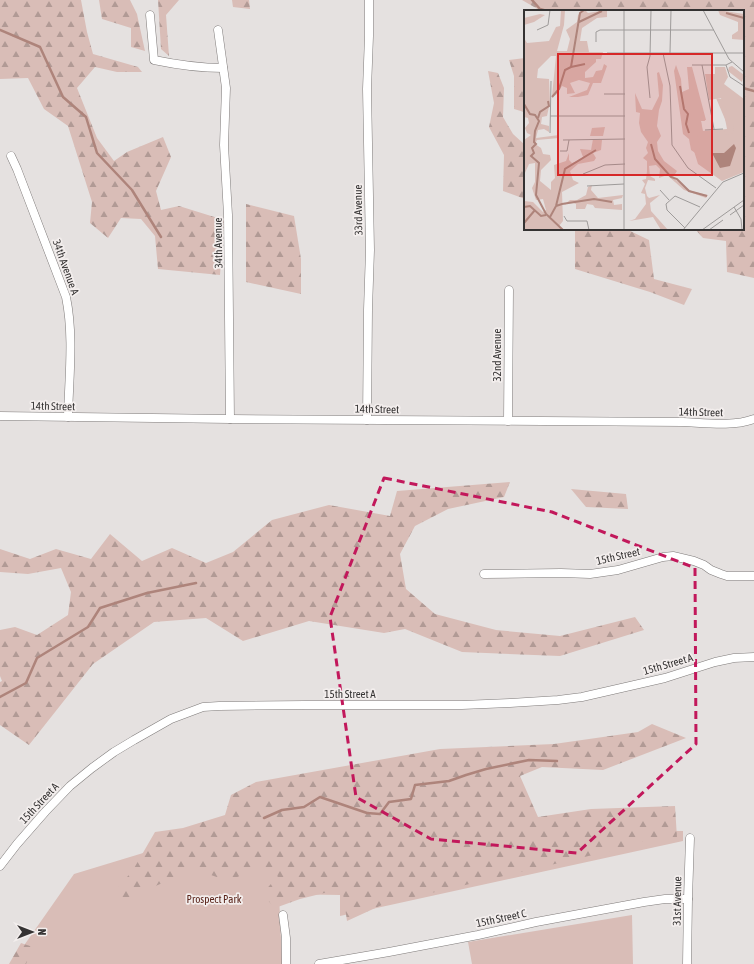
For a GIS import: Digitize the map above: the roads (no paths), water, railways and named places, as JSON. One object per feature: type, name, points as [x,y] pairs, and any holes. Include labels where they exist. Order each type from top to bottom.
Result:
[{"type":"street","name":"33rd Avenue","points":[[367,420],[370,250],[367,89],[369,0]]},
{"type":"street","points":[[150,15],[154,60],[183,66],[223,68]]},
{"type":"street","name":"34th Avenue","points":[[218,30],[226,88],[224,145],[228,215],[230,419]]},
{"type":"street","name":"34th Avenue A","points":[[11,156],[66,297],[70,332],[68,417]]},
{"type":"street","name":"32nd Avenue","points":[[508,421],[509,290]]},
{"type":"street","name":"14th Street","points":[[0,416],[718,423],[744,423],[754,420]]},
{"type":"street","name":"15th Street","points":[[484,574],[590,574],[618,570],[663,557],[673,556],[694,561],[721,574],[744,577],[754,576]]},
{"type":"street","name":"15th Street A","points":[[0,866],[29,829],[70,786],[92,768],[127,744],[171,719],[203,707],[305,705],[462,705],[558,700],[582,697],[665,678],[715,662],[734,658],[754,657]]},
{"type":"street","name":"31st Avenue","points":[[687,964],[690,838]]},
{"type":"street","name":"15th Street C","points":[[319,964],[478,935],[536,922],[644,902],[665,899],[688,899]]},
{"type":"street","points":[[283,915],[286,938],[286,964]]},
{"type":"waterway","points":[[532,0],[540,9],[544,10]]},
{"type":"waterway","points":[[0,30],[40,47],[63,97],[86,117],[97,153],[132,190],[161,237]]},
{"type":"waterway","points":[[744,88],[754,91]]},
{"type":"waterway","points":[[0,697],[26,683],[37,658],[88,627],[100,608],[147,593],[196,583]]},
{"type":"waterway","points":[[264,818],[282,810],[304,807],[320,797],[367,813],[380,814],[389,802],[411,799],[415,785],[449,781],[486,769],[529,760],[557,761]]},
{"type":"park label","name":"Prospect Park","points":[[214,899]]}]
